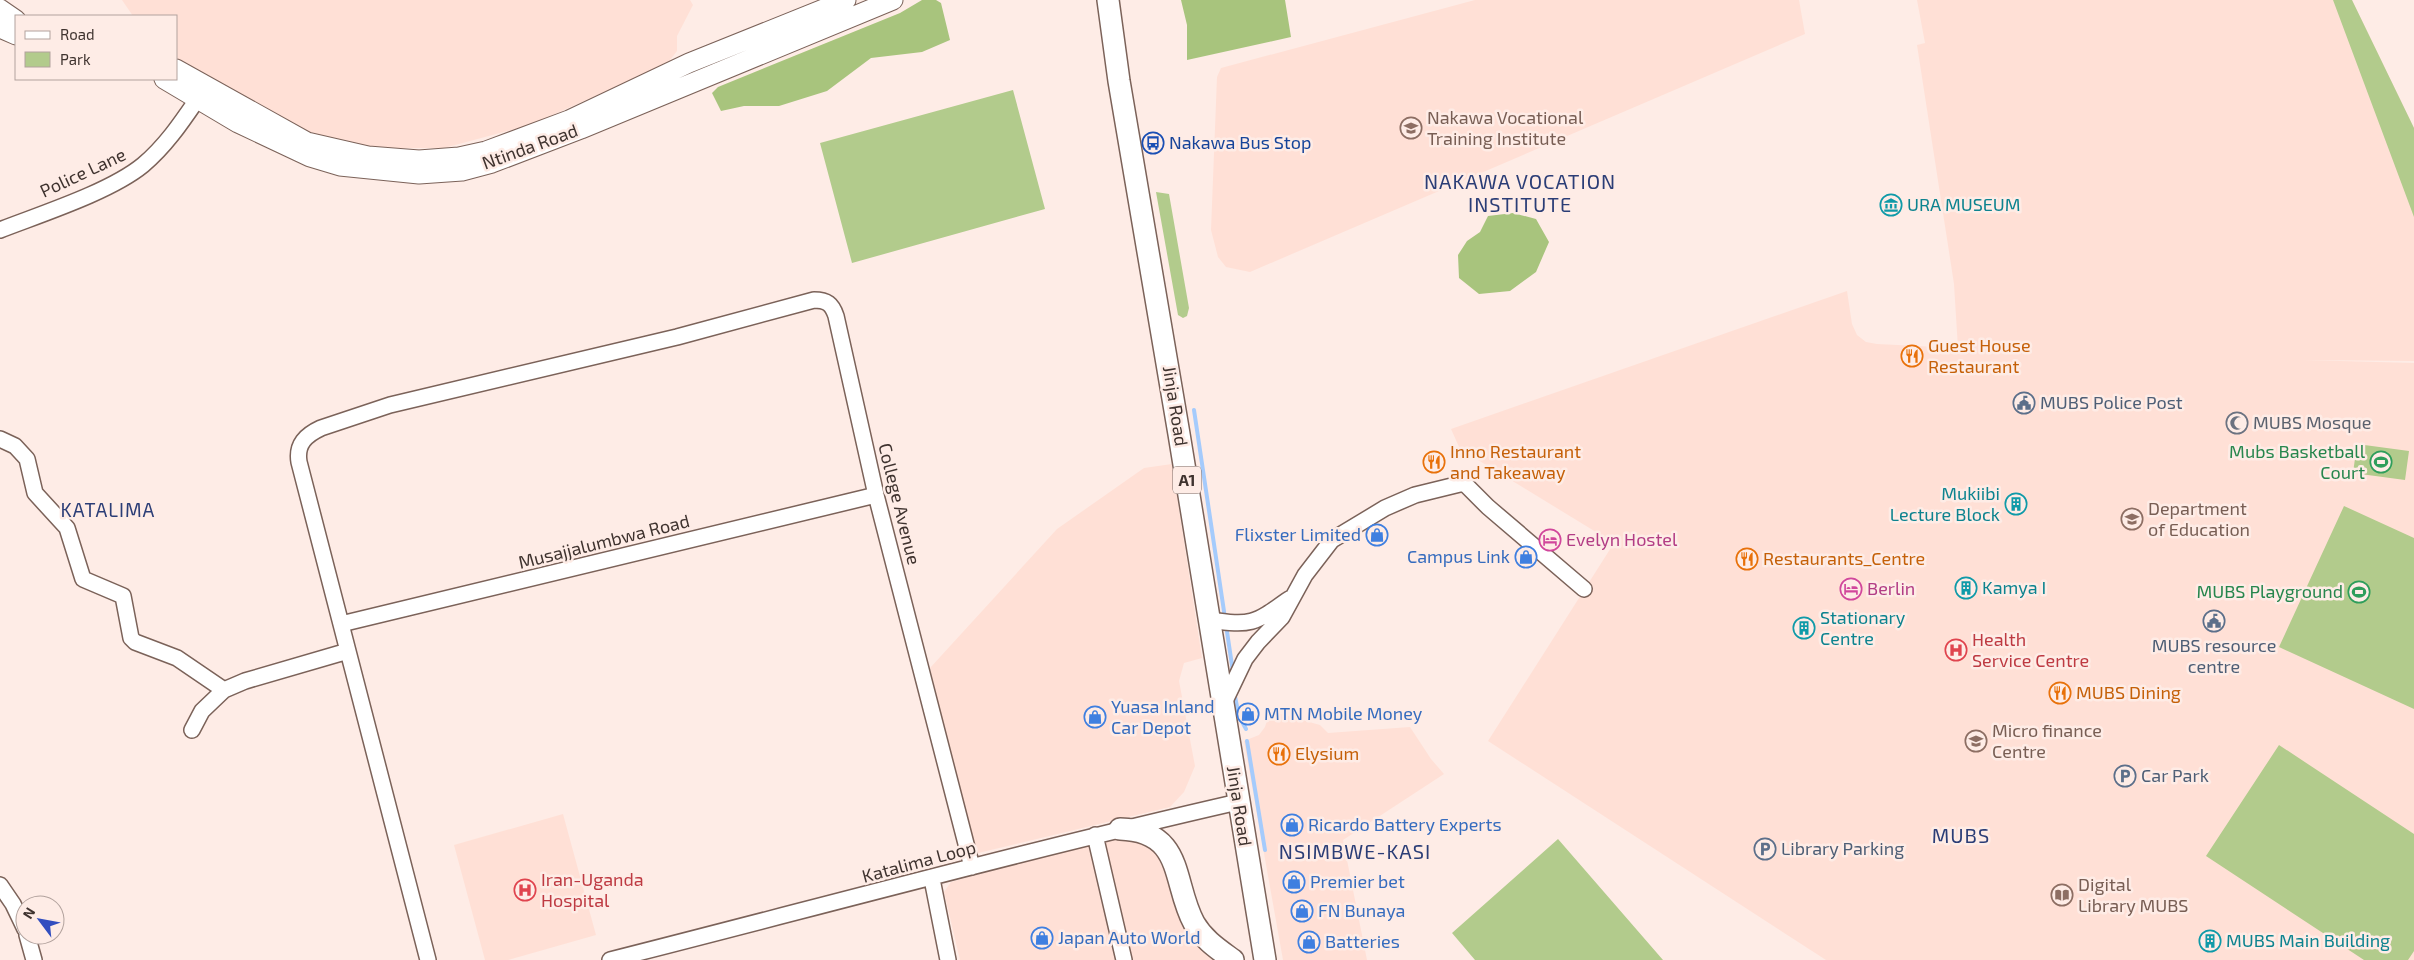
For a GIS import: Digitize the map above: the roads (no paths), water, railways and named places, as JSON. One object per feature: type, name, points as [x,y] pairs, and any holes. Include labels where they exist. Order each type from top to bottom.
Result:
[{"type":"highway","name":"Jinja Road","points":[[1108,0],[1120,86],[1180,434],[1208,620],[1265,960]]},
{"type":"highway","points":[[1120,829],[1141,830],[1155,838],[1164,847],[1179,875],[1187,907],[1197,927],[1205,939],[1233,960]]},
{"type":"main road","name":"Ntinda Road","points":[[167,80],[202,92],[307,142],[368,156],[419,160],[459,156],[486,151],[570,120],[689,63],[846,0]]},
{"type":"main road","name":"Ntinda Road","points":[[178,71],[238,123],[288,148],[340,166],[419,174],[462,170],[492,163],[573,132],[893,0]]},
{"type":"main road","points":[[0,9],[15,19]]},
{"type":"main road","points":[[0,28],[15,34]]},
{"type":"street","name":"Police Lane","points":[[0,230],[104,188],[142,166],[168,141],[202,92]]},
{"type":"street","name":"College Avenue","points":[[341,624],[297,452],[306,437],[321,428],[390,405],[677,337],[814,300],[823,300],[833,306],[836,316],[876,495],[972,867]]},
{"type":"street","points":[[0,439],[15,446],[27,459],[35,493],[67,528],[84,579],[123,596],[131,638],[135,642],[177,658],[224,690]]},
{"type":"street","points":[[1223,705],[1245,659],[1282,617],[1291,598],[1323,548],[1343,532],[1385,508],[1415,495],[1464,483],[1488,507],[1584,589]]},
{"type":"street","name":"Musajjalumbwa Road","points":[[341,624],[876,495]]},
{"type":"street","points":[[1208,620],[1240,625],[1261,619],[1291,598]]},
{"type":"street","points":[[341,624],[428,960]]},
{"type":"street","points":[[192,730],[202,711],[224,690],[245,681],[348,651]]},
{"type":"street","name":"Katalima Loop","points":[[610,960],[932,879],[1095,835],[1238,802]]},
{"type":"street","points":[[1095,835],[1124,960]]},
{"type":"street","points":[[932,879],[948,960]]},
{"type":"street","points":[[0,885],[15,908]]},
{"type":"street","points":[[30,945],[34,960]]},
{"type":"waterway","points":[[1194,410],[1225,618]]},
{"type":"waterway","points":[[1226,625],[1233,672]]},
{"type":"waterway","points":[[1234,692],[1239,716],[1246,729]]},
{"type":"waterway","points":[[1247,741],[1265,850]]},
{"type":"place","name":"Nakawa Vocational Training Institute","points":[[1411,128]]},
{"type":"place","name":"Nakawa Bus Stop","points":[[1153,143]]},
{"type":"place","name":"URA MUSEUM","points":[[1891,205]]},
{"type":"place","name":"Guest House Restaurant","points":[[1912,356]]},
{"type":"place","name":"MUBS Police Post","points":[[2024,403]]},
{"type":"place","name":"MUBS Mosque","points":[[2237,423]]},
{"type":"place","name":"Inno Restaurant and Takeaway","points":[[1434,462]]},
{"type":"place","name":"Mubs Basketball Court","points":[[2381,462]]},
{"type":"place","name":"Mukiibi Lecture Block","points":[[2016,504]]},
{"type":"place","name":"Department of Education","points":[[2132,519]]},
{"type":"place","name":"Flixster Limited","points":[[1377,535]]},
{"type":"place","name":"Evelyn Hostel","points":[[1550,540]]},
{"type":"place","name":"Campus Link","points":[[1526,557]]},
{"type":"place","name":"Restaurants_Centre","points":[[1747,559]]},
{"type":"place","name":"Kamya I","points":[[1966,588]]},
{"type":"place","name":"Berlin","points":[[1851,589]]},
{"type":"place","name":"MUBS Playground","points":[[2359,592]]},
{"type":"place","name":"MUBS resource centre","points":[[2214,621]]},
{"type":"place","name":"Stationary Centre","points":[[1804,628]]},
{"type":"place","name":"Health Service Centre","points":[[1956,650]]},
{"type":"place","name":"MUBS Dining","points":[[2060,693]]},
{"type":"place","name":"MTN Mobile Money","points":[[1248,714]]},
{"type":"place","name":"Yuasa Inland Car Depot","points":[[1095,717]]},
{"type":"place","name":"Micro finance Centre","points":[[1976,741]]},
{"type":"place","name":"Elysium","points":[[1279,754]]},
{"type":"place","name":"Car Park","points":[[2125,776]]},
{"type":"place","name":"Ricardo Battery Experts","points":[[1292,825]]},
{"type":"place","name":"Library Parking","points":[[1765,849]]},
{"type":"place","name":"Premier bet","points":[[1294,882]]},
{"type":"place","name":"Iran-Uganda Hospital","points":[[525,890]]},
{"type":"place","name":"Digital Library MUBS","points":[[2062,895]]},
{"type":"place","name":"FN Bunaya","points":[[1302,911]]},
{"type":"place","name":"Japan Auto World","points":[[1042,938]]},
{"type":"place","name":"MUBS Main Building","points":[[2210,941]]},
{"type":"place","name":"Batteries","points":[[1309,942]]},
{"type":"district","name":"NAKAWA VOCATION INSTITUTE","points":[[1520,194]]},
{"type":"district","name":"KATALIMA","points":[[108,510]]},
{"type":"district","name":"MUBS","points":[[1961,836]]},
{"type":"district","name":"NSIMBWE-KASI","points":[[1355,852]]}]
